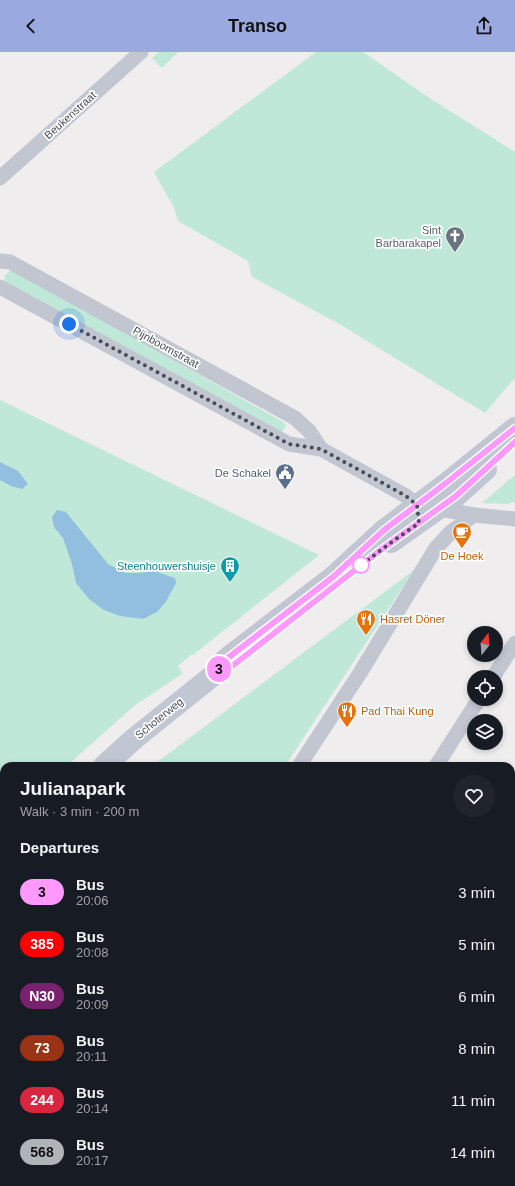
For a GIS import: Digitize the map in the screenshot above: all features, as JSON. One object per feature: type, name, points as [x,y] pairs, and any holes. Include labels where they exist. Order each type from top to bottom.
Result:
[{"type":"main road","points":[[418,514],[446,483],[515,428]]},
{"type":"main road","name":"Schoterweg","points":[[108,762],[135,738],[216,673],[225,660],[333,577],[384,530],[418,514],[438,509],[456,496],[515,442]]},
{"type":"street","name":"Beukenstraat","points":[[0,178],[141,52]]},
{"type":"street","name":"Pijnboomstraat","points":[[0,261],[10,262],[295,418],[310,432],[321,449]]},
{"type":"street","name":"Pijnboomstraat","points":[[0,287],[289,444],[321,449],[406,496],[418,514]]},
{"type":"street","points":[[438,509],[474,515],[515,519]]},
{"type":"street","points":[[302,762],[360,672],[436,548],[451,532],[474,515]]},
{"type":"street","points":[[497,670],[515,642]]},
{"type":"street","points":[[439,762],[475,706]]},
{"type":"green space","points":[[159,52],[178,52],[162,68],[152,58]]},
{"type":"green space","points":[[316,52],[363,52],[431,99],[515,152],[515,378],[485,413],[341,325],[252,277],[248,261],[178,221],[174,208],[154,172]]},
{"type":"green space","points":[[11,270],[283,422],[286,426],[281,433],[4,281],[5,275]]},
{"type":"green space","points":[[0,400],[319,555],[193,655],[192,654],[178,666],[183,673],[134,706],[71,762],[0,762]]},
{"type":"green space","points":[[515,475],[515,502],[507,504],[482,503]]},
{"type":"green space","points":[[414,570],[288,762],[157,762]]},
{"type":"water","points":[[0,462],[18,471],[28,484],[22,489],[11,486],[0,480]]},
{"type":"water","points":[[57,510],[66,512],[108,564],[125,573],[154,571],[175,578],[176,583],[165,603],[157,612],[143,619],[120,616],[104,610],[89,599],[76,583],[72,564],[63,538],[54,527],[52,517]]},
{"type":"bus line","name":"3","points":[[515,428],[384,530],[333,577],[225,660],[216,673],[231,667],[378,552],[456,496],[515,442]]},
{"type":"place","name":"Sint Barbarakapel","points":[[455,253]]},
{"type":"place","name":"De Schakel","points":[[285,490]]},
{"type":"place","name":"De Hoek","points":[[462,549]]},
{"type":"place","name":"Steenhouwershuisje","points":[[230,583]]},
{"type":"place","name":"Hasret Döner","points":[[366,636]]},
{"type":"place","name":"Pad Thai Kung","points":[[347,728]]},
{"type":"route","points":[[69,324],[289,444],[321,449],[406,496],[417,505],[419,523],[360,566],[361,565]]}]
